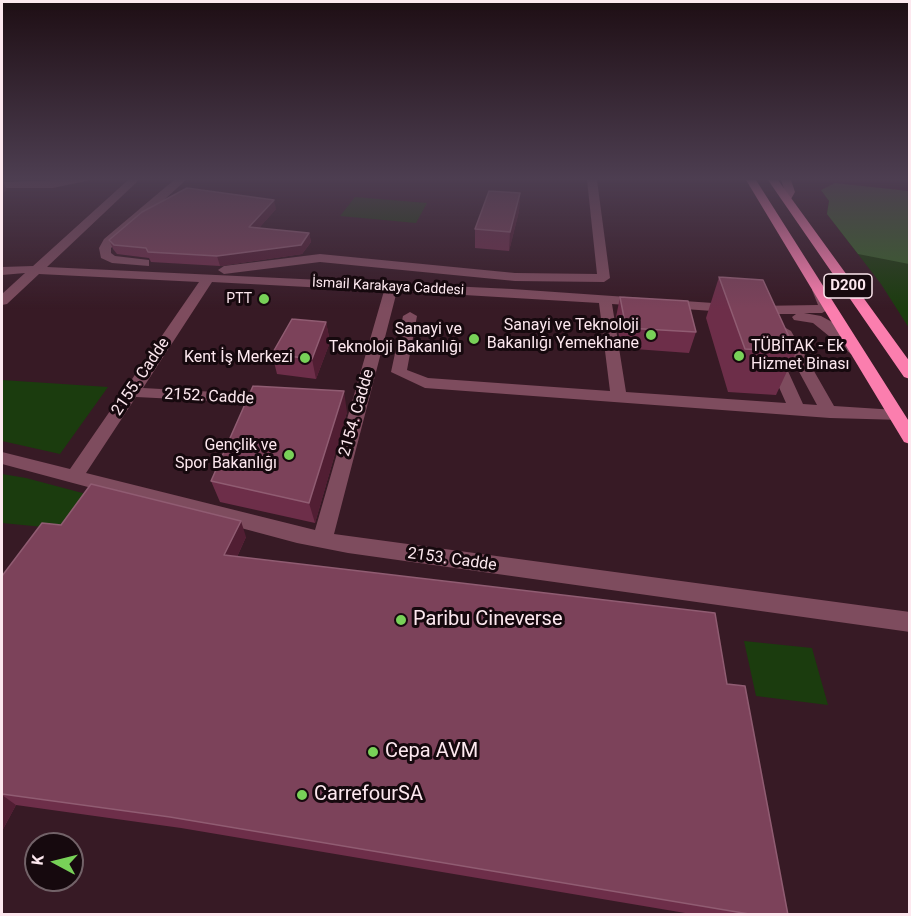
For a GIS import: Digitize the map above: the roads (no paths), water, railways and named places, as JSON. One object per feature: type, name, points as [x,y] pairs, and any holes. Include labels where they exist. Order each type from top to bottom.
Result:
[{"type":"highway","name":"D200","points":[[777,223],[909,438]]},
{"type":"highway","name":"D200","points":[[805,223],[909,374]]},
{"type":"street","points":[[2,284],[77,223]]},
{"type":"street","points":[[2,301],[84,223]]},
{"type":"street","points":[[131,223],[108,242],[105,255],[127,262],[219,270],[320,258],[533,278],[543,275],[604,278],[597,223]]},
{"type":"street","points":[[48,259],[62,271]]},
{"type":"street","name":"İsmail Karakaya Caddesi","points":[[2,262],[20,269]]},
{"type":"street","name":"İsmail Karakaya Caddesi","points":[[2,271],[20,269],[209,277],[531,294],[756,310],[822,309],[826,305],[819,290]]},
{"type":"street","points":[[2,301],[42,276],[62,271]]},
{"type":"street","points":[[512,293],[514,276]]},
{"type":"street","name":"2155. Cadde","points":[[74,477],[209,277]]},
{"type":"street","points":[[531,294],[533,278]]},
{"type":"street","name":"2154. Cadde","points":[[322,540],[352,405],[392,287]]},
{"type":"street","points":[[605,300],[619,397]]},
{"type":"street","points":[[756,310],[784,332],[830,412]]},
{"type":"street","name":"İsmail Karakaya Caddesi","points":[[756,310],[816,319],[856,351]]},
{"type":"street","points":[[411,316],[399,372],[425,383],[896,416]]},
{"type":"street","points":[[784,332],[767,341],[797,410]]},
{"type":"street","name":"2152. Cadde","points":[[131,392],[287,401]]},
{"type":"street","name":"2153. Cadde","points":[[2,458],[322,540],[909,622]]},
{"type":"place","name":"PTT","points":[[264,299]]},
{"type":"place","name":"Sanayi ve Teknoloji Bakanlığı Yemekhane","points":[[651,335]]},
{"type":"place","name":"Sanayi ve Teknoloji Bakanlığı","points":[[474,339]]},
{"type":"place","name":"TÜBİTAK - Ek Hizmet Binası","points":[[739,356]]},
{"type":"place","name":"Kent İş Merkezi","points":[[305,358]]},
{"type":"place","name":"Gençlik ve Spor Bakanlığı","points":[[289,455]]},
{"type":"place","name":"Paribu Cineverse","points":[[401,620]]},
{"type":"place","name":"Cepa AVM","points":[[373,752]]},
{"type":"place","name":"CarrefourSA","points":[[302,795]]}]
